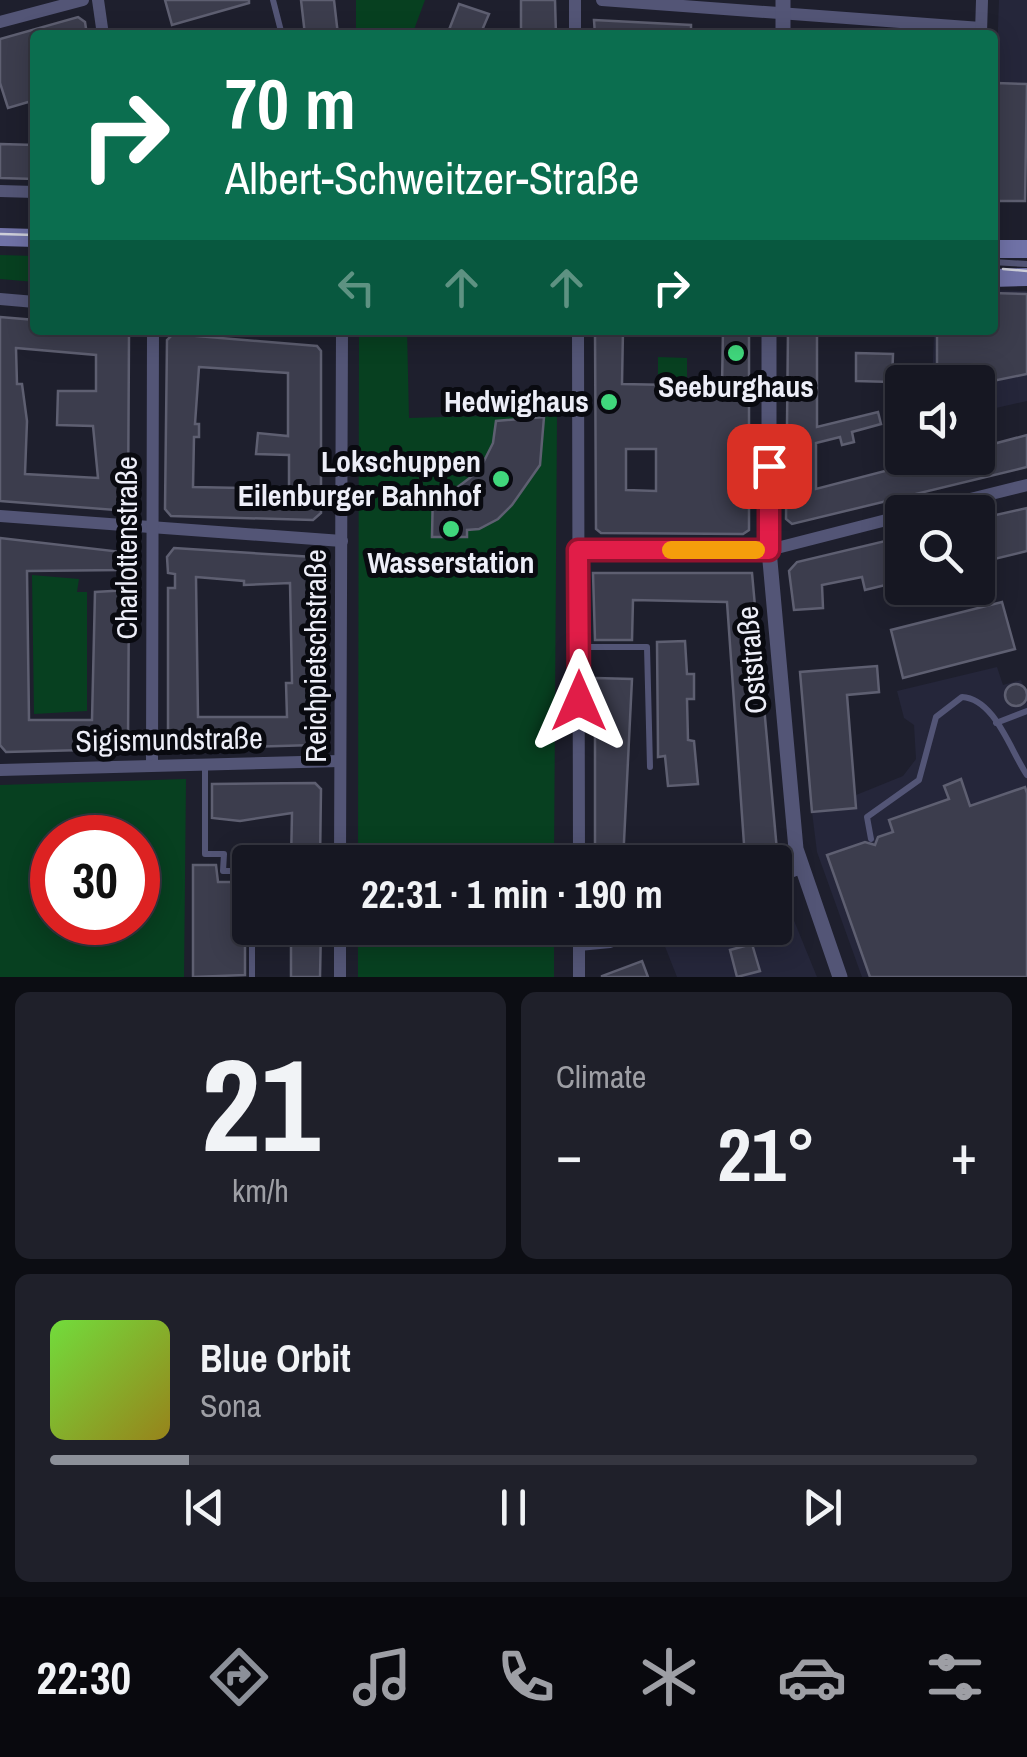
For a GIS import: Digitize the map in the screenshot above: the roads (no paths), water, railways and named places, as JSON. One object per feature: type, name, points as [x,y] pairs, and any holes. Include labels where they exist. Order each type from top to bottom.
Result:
[{"type":"main road","points":[[0,237],[30,238]]},
{"type":"main road","points":[[998,249],[1027,249]]},
{"type":"main road","points":[[998,277],[1027,275]]},
{"type":"street","points":[[0,22],[83,0]]},
{"type":"street","points":[[98,0],[102,30]]},
{"type":"street","points":[[574,0],[575,30]]},
{"type":"street","points":[[602,0],[784,8],[973,30]]},
{"type":"street","points":[[982,0],[982,30]]},
{"type":"street","points":[[0,190],[30,192]]},
{"type":"street","points":[[0,299],[30,302]]},
{"type":"street","name":"Charlottenstraße","points":[[152,766],[153,335]]},
{"type":"street","name":"Reichpietschstraße","points":[[340,845],[341,335]]},
{"type":"street","points":[[578,335],[579,845]]},
{"type":"street","name":"Oststraße","points":[[769,335],[769,550],[800,868],[840,977]]},
{"type":"street","points":[[987,495],[1027,485]]},
{"type":"street","points":[[0,516],[151,524],[342,541]]},
{"type":"street","points":[[578,550],[769,550],[885,520]]},
{"type":"street","name":"Sigismundstraße","points":[[0,770],[340,761]]},
{"type":"street","points":[[792,871],[800,868]]},
{"type":"street","points":[[340,945],[340,977]]},
{"type":"street","points":[[579,977],[580,945]]},
{"type":"lane","points":[[273,0],[281,30]]},
{"type":"lane","points":[[998,265],[1027,264]]},
{"type":"lane","points":[[998,267],[1027,275]]},
{"type":"lane","points":[[578,647],[648,647],[650,767]]},
{"type":"lane","points":[[871,839],[868,817],[919,780],[936,717],[962,697],[975,698],[1027,775]]},
{"type":"lane","points":[[996,724],[1027,711]]},
{"type":"lane","points":[[205,764],[205,854],[224,854],[223,871],[232,871]]},
{"type":"lane","points":[[252,945],[252,977]]},
{"type":"tram line","points":[[0,234],[30,235]]},
{"type":"tram line","points":[[1003,269],[1027,271]]},
{"type":"place","name":"Seeburghaus","points":[[736,353]]},
{"type":"place","name":"Hedwighaus","points":[[609,402]]},
{"type":"place","name":"Lokschuppen Eilenburger Bahnhof","points":[[501,479]]},
{"type":"place","name":"Wasserstation","points":[[451,529]]}]
